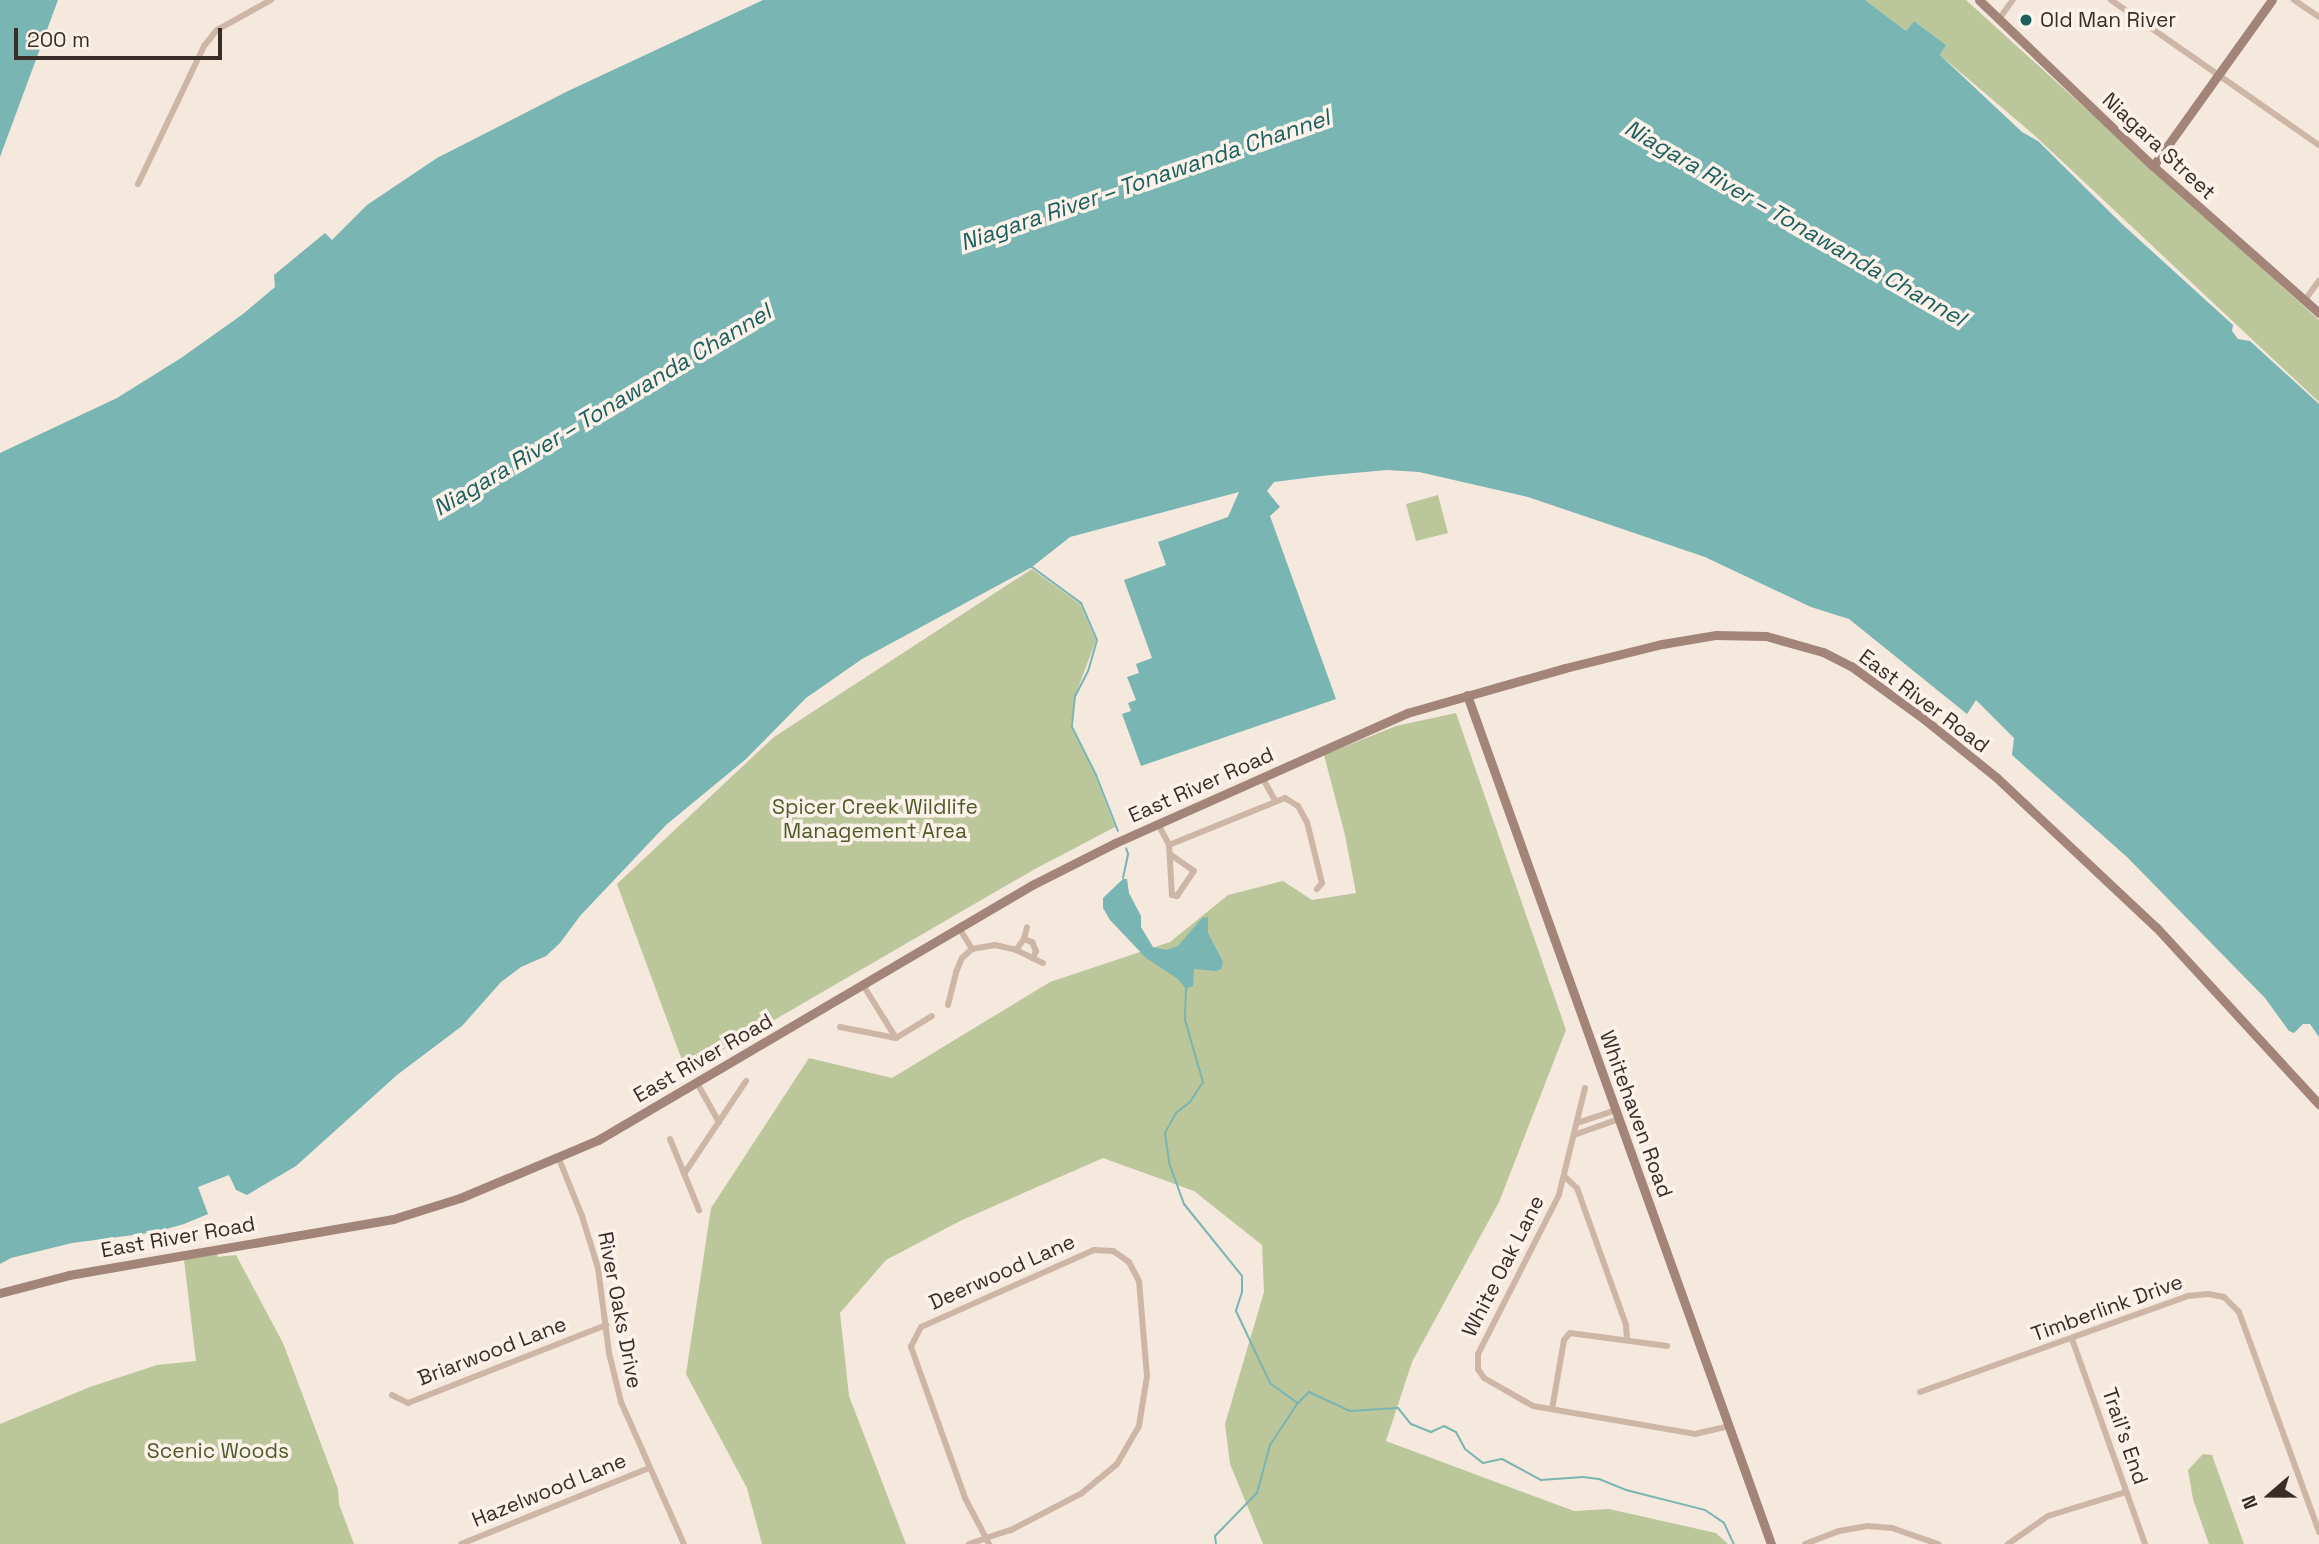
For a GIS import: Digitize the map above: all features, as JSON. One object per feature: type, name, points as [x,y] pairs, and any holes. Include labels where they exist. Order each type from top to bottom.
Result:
[{"type":"main road","name":"Niagara Street","points":[[1979,0],[2153,166],[2319,313]]},
{"type":"main road","points":[[2153,166],[2272,0]]},
{"type":"main road","name":"East River Road","points":[[0,1293],[69,1275],[393,1219],[449,1202],[559,1158],[696,1083],[1051,874],[1262,777],[1407,713],[1661,644],[1716,635],[1782,639],[1838,659],[1924,719],[2040,817],[2179,949],[2319,1104]]},
{"type":"main road","name":"Whitehaven Road","points":[[1467,695],[1771,1544]]},
{"type":"street","points":[[138,184],[204,46],[217,30],[271,0]]},
{"type":"street","points":[[1999,19],[2013,0]]},
{"type":"street","points":[[2111,0],[2319,145]]},
{"type":"street","points":[[2294,0],[2319,18]]},
{"type":"street","points":[[2305,300],[2319,281]]},
{"type":"street","points":[[1262,777],[1275,800]]},
{"type":"street","points":[[1169,845],[1285,798],[1298,806],[1307,822],[1322,883],[1317,889]]},
{"type":"street","points":[[1158,824],[1169,845],[1172,895],[1177,896],[1194,871],[1171,855]]},
{"type":"street","points":[[1016,950],[1024,939],[1027,927]]},
{"type":"street","points":[[959,928],[972,949]]},
{"type":"street","points":[[1024,939],[1032,942],[1036,951],[1033,958]]},
{"type":"street","points":[[948,1005],[962,958],[983,944],[1016,950],[1043,963]]},
{"type":"street","points":[[863,985],[896,1038]]},
{"type":"street","points":[[840,1027],[896,1038],[932,1016]]},
{"type":"street","points":[[684,1174],[746,1081]]},
{"type":"street","points":[[696,1083],[719,1122]]},
{"type":"street","name":"White Oak Lane","points":[[1586,1088],[1565,1177],[1476,1363],[1484,1378],[1519,1400],[1552,1409],[1695,1434],[1729,1426]]},
{"type":"street","points":[[1577,1123],[1618,1115]]},
{"type":"street","points":[[1574,1135],[1618,1115]]},
{"type":"street","points":[[670,1139],[699,1210]]},
{"type":"street","name":"River Oaks Drive","points":[[559,1158],[591,1242],[611,1363],[621,1402],[684,1544]]},
{"type":"street","name":"White Oak Lane","points":[[1565,1177],[1577,1188],[1626,1325],[1627,1339]]},
{"type":"street","name":"Deerwood Lane","points":[[1094,1250],[1113,1251],[1129,1262],[1139,1281],[1147,1376],[1139,1426],[1116,1464],[1082,1493],[987,1541],[965,1498],[911,1347],[922,1327],[1094,1250]]},
{"type":"street","name":"Timberlink Drive","points":[[1920,1392],[2188,1296],[2208,1294],[2229,1300],[2239,1312],[2319,1532]]},
{"type":"street","name":"Briarwood Lane","points":[[392,1395],[408,1403],[606,1325]]},
{"type":"street","points":[[1552,1409],[1568,1335],[1579,1332],[1667,1346]]},
{"type":"street","name":"Trail's End","points":[[2072,1339],[2146,1544]]},
{"type":"street","name":"Hazelwood Lane","points":[[461,1544],[649,1468]]},
{"type":"street","points":[[2008,1544],[2048,1517],[2126,1492]]},
{"type":"street","points":[[1805,1544],[1839,1531],[1868,1526],[1892,1528],[1938,1544]]},
{"type":"street","points":[[968,1544],[987,1541]]},
{"type":"green space","points":[[1865,0],[1966,0],[2319,320],[2319,402],[2033,134],[1940,55],[1946,45],[1914,21],[1906,31]]},
{"type":"green space","points":[[1438,495],[1448,533],[1416,541],[1406,504]]},
{"type":"green space","name":"Spicer Creek Wildlife Management Area","points":[[1032,569],[1080,604],[1096,640],[1075,696],[1071,727],[1095,775],[1115,827],[1035,869],[686,1071],[617,884],[774,737]]},
{"type":"green space","points":[[1456,713],[1566,1030],[1499,1202],[1412,1362],[1386,1441],[1574,1511],[1609,1509],[1716,1533],[1728,1544],[1263,1544],[1230,1464],[1225,1424],[1264,1292],[1262,1245],[1194,1191],[1103,1158],[960,1221],[886,1260],[840,1313],[849,1396],[906,1544],[762,1544],[747,1488],[686,1374],[711,1208],[809,1058],[892,1078],[1050,982],[1170,942],[1228,895],[1283,881],[1312,900],[1356,893],[1345,835],[1324,755],[1396,726]]},
{"type":"green space","name":"Scenic Woods","points":[[217,1254],[218,1257],[236,1255],[283,1343],[338,1489],[339,1504],[354,1544],[0,1544],[0,1424],[90,1387],[157,1365],[196,1361],[184,1260]]},
{"type":"green space","points":[[2203,1454],[2212,1455],[2244,1544],[2209,1544],[2193,1499],[2188,1470]]},
{"type":"water","points":[[0,0],[58,0],[0,157]]},
{"type":"water","name":"Niagara River – Tonawanda Channel","points":[[763,0],[1865,0],[1906,31],[1914,21],[1946,45],[1940,55],[2022,132],[2038,141],[2122,224],[2233,325],[2232,331],[2238,339],[2250,341],[2319,404],[2319,1037],[2310,1024],[2303,1024],[2294,1033],[2289,1031],[2265,998],[2127,857],[2012,755],[2014,738],[1976,700],[1967,714],[1849,619],[1811,607],[1705,557],[1528,497],[1419,472],[1387,470],[1321,476],[1274,482],[1267,491],[1280,507],[1270,516],[1336,699],[1141,766],[1122,714],[1131,711],[1128,703],[1136,700],[1127,677],[1139,673],[1136,664],[1152,658],[1124,580],[1166,565],[1158,542],[1228,517],[1239,492],[1070,537],[1032,567],[862,659],[806,698],[746,759],[666,825],[546,956],[521,967],[501,982],[462,1026],[397,1075],[296,1166],[247,1195],[236,1190],[229,1175],[198,1187],[208,1214],[184,1224],[156,1232],[72,1243],[11,1258],[0,1264],[0,453],[117,398],[181,358],[243,314],[275,287],[274,275],[325,233],[332,240],[367,205],[437,158],[568,91]]},
{"type":"water","points":[[1123,879],[1127,879],[1129,893],[1141,916],[1141,927],[1153,947],[1167,950],[1178,946],[1202,918],[1208,917],[1208,933],[1223,962],[1221,969],[1194,969],[1193,986],[1186,989],[1178,979],[1146,958],[1110,920],[1103,908],[1103,898]]},
{"type":"waterway","points":[[1032,567],[1081,603],[1097,640],[1088,671],[1075,696],[1072,727],[1096,775],[1118,831]]},
{"type":"waterway","points":[[1123,878],[1128,854],[1126,848]]},
{"type":"waterway","points":[[1186,988],[1185,1020],[1203,1082],[1190,1102],[1176,1113],[1165,1133],[1169,1163],[1184,1204],[1242,1276],[1242,1292],[1236,1311],[1270,1383],[1298,1403],[1309,1392],[1350,1411],[1398,1408],[1411,1424],[1431,1432],[1444,1426],[1456,1432],[1465,1449],[1483,1463],[1502,1459],[1541,1480],[1583,1477],[1599,1479],[1626,1490],[1705,1510],[1724,1523],[1734,1544]]},
{"type":"waterway","points":[[1216,1544],[1215,1536],[1257,1493],[1270,1445],[1297,1404]]},
{"type":"place","name":"Old Man River","points":[[2026,20]]}]
